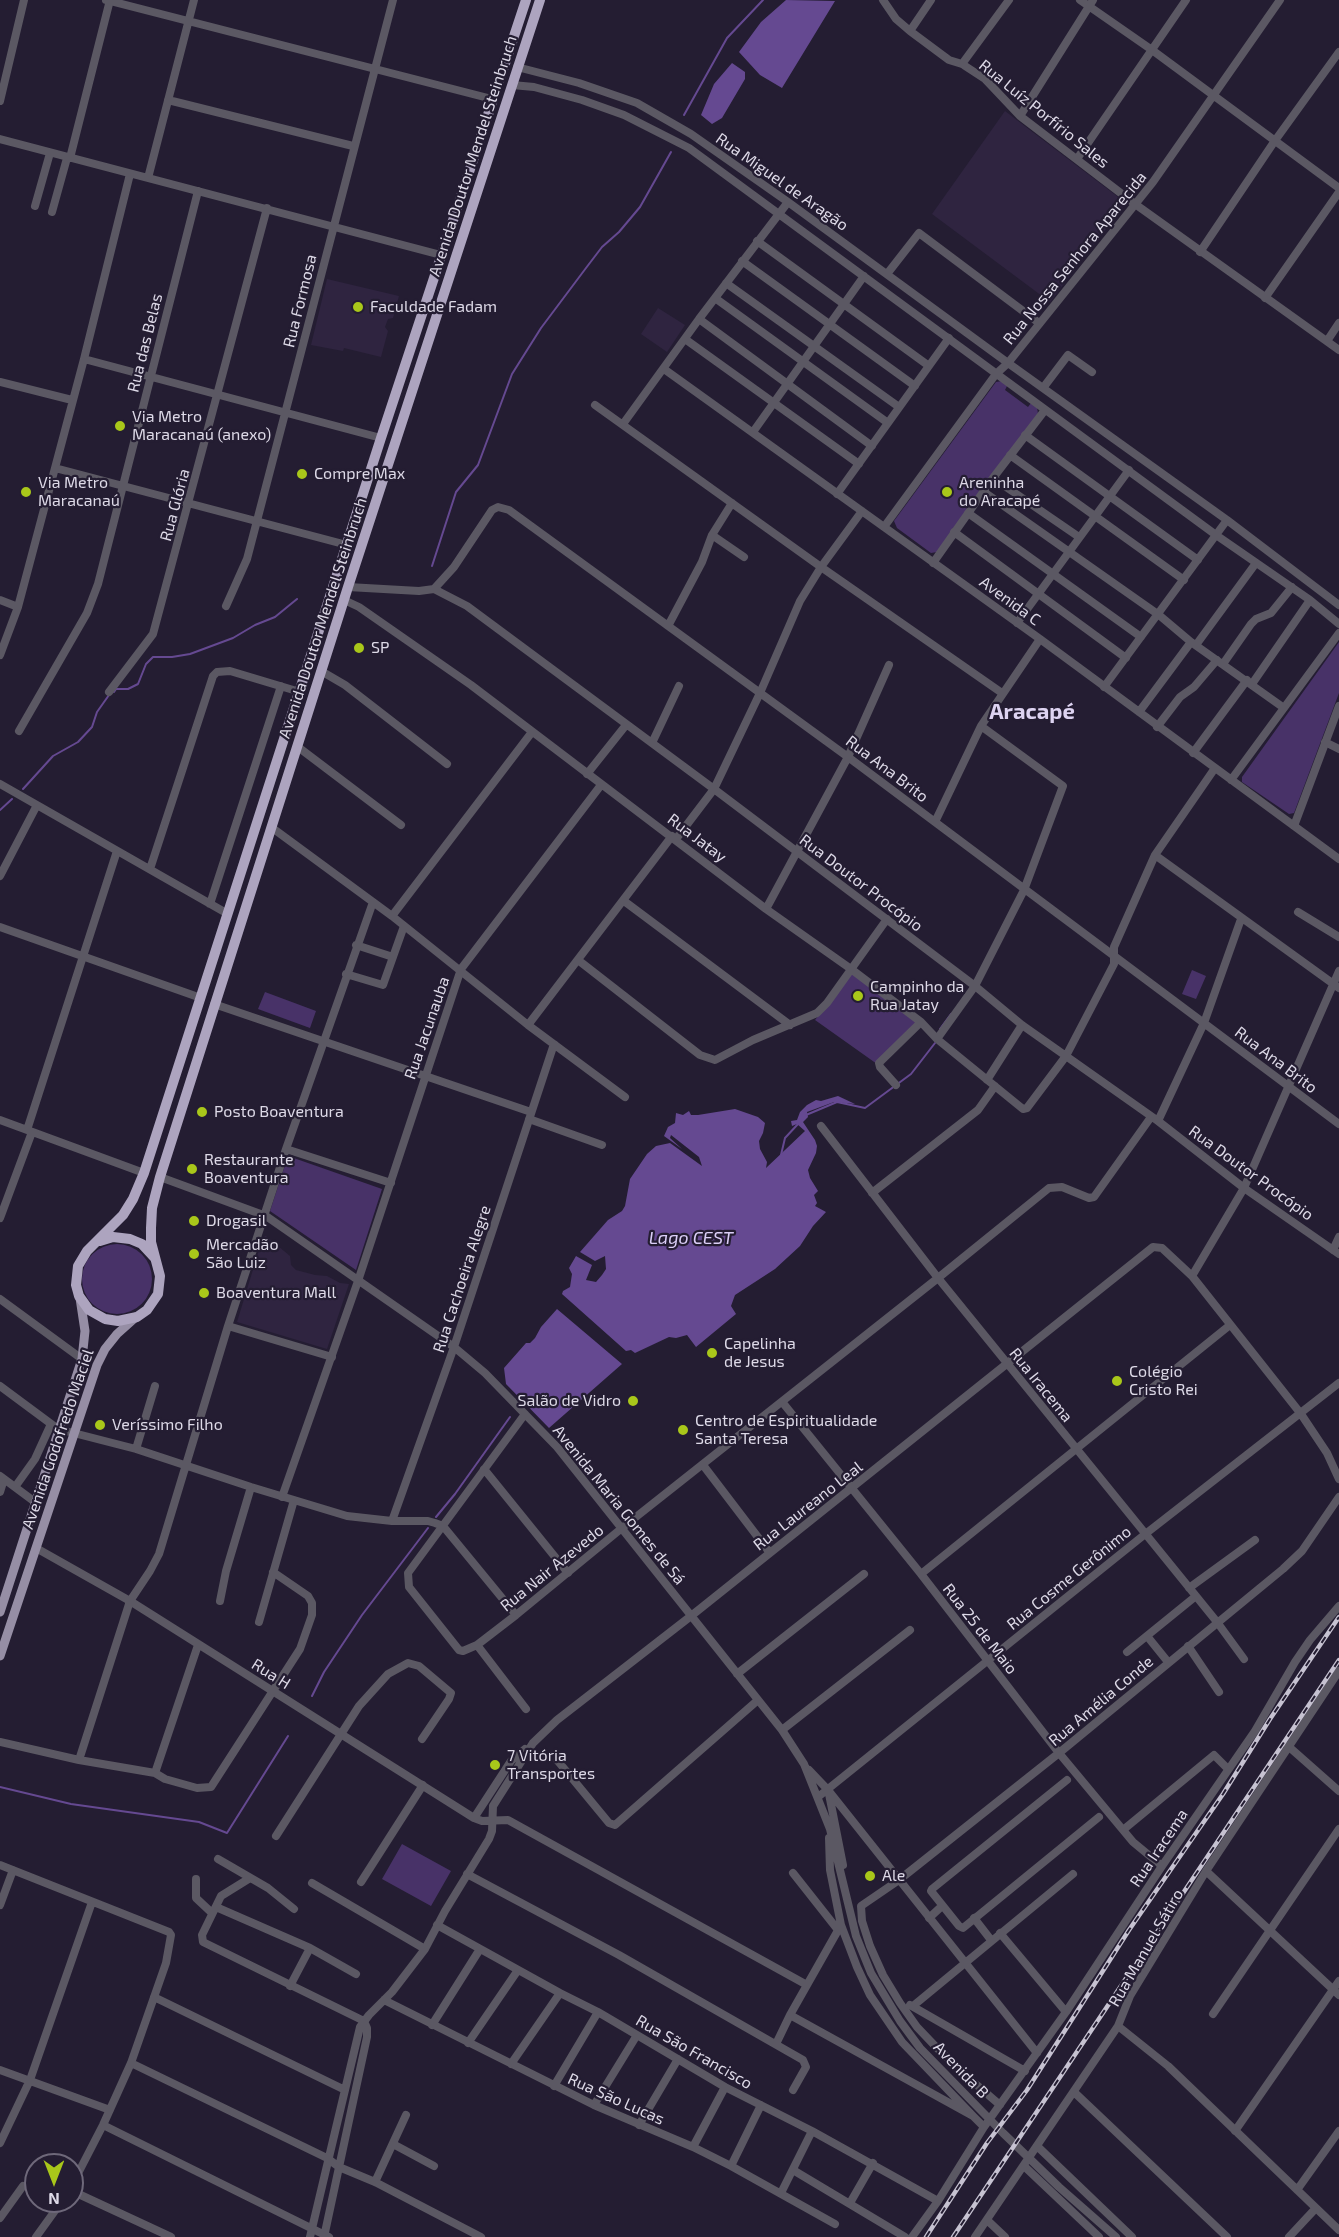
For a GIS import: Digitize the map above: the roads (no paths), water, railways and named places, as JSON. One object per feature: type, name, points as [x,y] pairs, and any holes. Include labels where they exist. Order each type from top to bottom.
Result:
[{"type":"highway","name":"Avenida Doutor Mendel Steinbruch","points":[[144,1173],[381,438],[526,0]]},
{"type":"highway","name":"Avenida Doutor Mendel Steinbruch","points":[[159,1178],[348,587],[540,0]]},
{"type":"highway","name":"Avenida Godofredo Maciel","points":[[79,1296],[76,1279],[78,1266],[87,1251],[123,1215],[134,1199],[144,1173]]},
{"type":"highway","name":"Avenida Godofredo Maciel","points":[[137,1317],[147,1310],[158,1294],[160,1276],[151,1228],[152,1208],[159,1178]]},
{"type":"highway","points":[[96,1243],[113,1237],[130,1239],[142,1244],[155,1258]]},
{"type":"highway","points":[[79,1296],[89,1310],[105,1319],[118,1321],[137,1317]]},
{"type":"main road","name":"Avenida Godofredo Maciel","points":[[0,1612],[35,1502],[55,1427],[82,1359],[85,1331],[79,1296]]},
{"type":"main road","name":"Avenida Godofredo Maciel","points":[[0,1656],[97,1365],[105,1349],[137,1317]]},
{"type":"street","points":[[0,100],[24,0]]},
{"type":"street","points":[[52,212],[69,158],[109,0],[492,99]]},
{"type":"street","points":[[148,178],[194,0]]},
{"type":"street","name":"Rua Formosa","points":[[226,606],[242,573],[257,520],[393,0]]},
{"type":"street","name":"Rua Luíz Porfírio Sales","points":[[883,0],[896,19],[910,31],[949,60],[962,64],[995,88],[1020,116],[1200,252],[1339,350]]},
{"type":"street","points":[[910,31],[931,0]]},
{"type":"street","points":[[962,64],[1009,0]]},
{"type":"street","points":[[1080,0],[1090,3],[1339,190],[1265,298]]},
{"type":"street","points":[[1077,159],[1186,0]]},
{"type":"street","name":"Rua Nossa Senhora Aparecida","points":[[884,527],[996,374],[1008,363],[1174,154],[1280,0]]},
{"type":"street","points":[[1020,116],[1090,3]]},
{"type":"street","points":[[1200,252],[1274,142],[1339,52]]},
{"type":"street","name":"Rua Miguel de Aragão","points":[[517,67],[579,83],[637,103],[696,137],[1227,520],[1339,605]]},
{"type":"street","name":"Rua Miguel de Aragão","points":[[512,85],[534,87],[582,100],[624,115],[689,148],[1216,535],[1310,600],[1339,624]]},
{"type":"street","points":[[168,100],[353,146]]},
{"type":"street","points":[[689,148],[696,137]]},
{"type":"street","points":[[0,139],[441,255]]},
{"type":"street","points":[[35,206],[50,153]]},
{"type":"street","points":[[0,655],[18,607],[130,174]]},
{"type":"street","name":"Rua das Belas","points":[[19,731],[93,599],[198,191]]},
{"type":"street","points":[[623,424],[788,202]]},
{"type":"street","name":"Rua Glória","points":[[109,692],[153,634],[267,208]]},
{"type":"street","points":[[887,274],[919,233],[1039,323]]},
{"type":"street","points":[[757,241],[929,366]]},
{"type":"street","points":[[742,261],[915,386]]},
{"type":"street","points":[[753,432],[864,276]]},
{"type":"street","points":[[726,283],[899,407]]},
{"type":"street","points":[[715,298],[888,423]]},
{"type":"street","points":[[699,319],[872,446]]},
{"type":"street","points":[[1327,340],[1339,323]]},
{"type":"street","points":[[837,494],[949,338]]},
{"type":"street","points":[[685,339],[859,464]]},
{"type":"street","points":[[1043,388],[1068,355],[1092,372]]},
{"type":"street","points":[[84,359],[219,393],[381,438]]},
{"type":"street","name":"Avenida C","points":[[664,369],[1338,856]]},
{"type":"street","points":[[0,382],[72,400]]},
{"type":"street","points":[[595,405],[1002,693]]},
{"type":"street","points":[[933,563],[1024,435],[1045,410]]},
{"type":"street","points":[[1024,435],[1198,560]]},
{"type":"street","points":[[1010,455],[1184,580]]},
{"type":"street","points":[[55,468],[347,544]]},
{"type":"street","points":[[1017,623],[1129,470]]},
{"type":"street","points":[[993,478],[1079,537]]},
{"type":"street","points":[[984,492],[1159,615],[1284,708]]},
{"type":"street","points":[[668,626],[702,562],[712,535],[732,503]]},
{"type":"street","name":"Rua Ana Brito","points":[[434,589],[454,567],[492,510],[498,507],[503,508],[760,693],[1339,1124]]},
{"type":"street","points":[[528,1025],[714,789],[760,693],[800,601],[821,567],[862,511]]},
{"type":"street","points":[[968,513],[1141,638]]},
{"type":"street","points":[[1104,687],[1227,520]]},
{"type":"street","points":[[954,532],[1126,657]]},
{"type":"street","points":[[712,535],[744,557]]},
{"type":"street","points":[[1139,712],[1256,562]]},
{"type":"street","points":[[348,587],[419,591],[434,589]]},
{"type":"street","points":[[1157,727],[1180,697],[1220,662],[1256,619],[1271,614],[1292,587]]},
{"type":"street","name":"Rua Doutor Procópio","points":[[434,589],[466,606],[887,919],[1023,1025],[1155,1119],[1244,1188],[1336,1252]]},
{"type":"street","points":[[0,600],[18,607]]},
{"type":"street","name":"Rua Jatay","points":[[344,600],[359,607],[471,685],[766,909],[851,969],[921,1022],[937,1039],[1024,1109],[1066,1056]]},
{"type":"street","points":[[1193,753],[1250,682],[1310,600]]},
{"type":"street","points":[[1231,780],[1339,633]]},
{"type":"street","points":[[935,822],[981,726],[1040,639]]},
{"type":"street","points":[[766,909],[848,758],[889,665]]},
{"type":"street","points":[[150,869],[213,676],[223,670],[300,692]]},
{"type":"street","points":[[321,671],[345,685],[447,764]]},
{"type":"street","points":[[210,904],[281,686]]},
{"type":"street","points":[[652,743],[679,687]]},
{"type":"street","points":[[1294,826],[1339,706]]},
{"type":"street","points":[[587,774],[626,724]]},
{"type":"street","points":[[937,1039],[975,986],[1024,890],[1064,786],[981,726]]},
{"type":"street","points":[[392,916],[532,732]]},
{"type":"street","points":[[1325,742],[1339,749]]},
{"type":"street","points":[[297,747],[401,825]]},
{"type":"street","points":[[1066,1056],[1114,964],[1114,947],[1155,855],[1215,768]]},
{"type":"street","points":[[0,784],[228,914]]},
{"type":"street","name":"Rua Jacunauba","points":[[282,1497],[358,1281],[461,969],[601,784]]},
{"type":"street","points":[[0,876],[37,805]]},
{"type":"street","points":[[271,826],[392,916],[528,1025],[625,1097]]},
{"type":"street","points":[[0,1218],[117,851]]},
{"type":"street","points":[[1155,855],[1336,986]]},
{"type":"street","points":[[624,901],[790,1025]]},
{"type":"street","points":[[80,1760],[130,1601],[159,1554],[228,1326],[266,1216],[286,1149],[322,1041],[373,902]]},
{"type":"street","points":[[1299,912],[1339,937]]},
{"type":"street","points":[[578,960],[708,1059],[721,1059],[738,1047],[817,1013],[827,1003],[887,919]]},
{"type":"street","points":[[1155,1119],[1204,1023],[1241,919]]},
{"type":"street","points":[[346,974],[383,986],[404,926]]},
{"type":"street","points":[[0,927],[201,998]]},
{"type":"street","points":[[356,945],[393,957]]},
{"type":"street","points":[[1339,971],[1336,986],[1288,1086],[1244,1188],[1192,1276],[1301,1414],[1327,1453],[1339,1479]]},
{"type":"street","points":[[214,1004],[424,1076],[530,1115],[602,1145]]},
{"type":"street","points":[[896,1085],[879,1063],[921,1022]]},
{"type":"street","points":[[987,1080],[1023,1025]]},
{"type":"street","name":"Rua Cachoeira Alegre","points":[[392,1521],[454,1347],[554,1044]]},
{"type":"street","points":[[872,1192],[978,1110],[995,1086]]},
{"type":"street","name":"Rua Nair Azevedo","points":[[442,1526],[408,1573],[408,1582],[413,1592],[456,1648],[463,1651],[477,1646],[1049,1188],[1062,1187],[1089,1198],[1094,1197],[1155,1119]]},
{"type":"street","points":[[0,1120],[144,1173]]},
{"type":"street","name":"Rua Iracema","points":[[821,1126],[938,1278],[1190,1588],[1244,1659]]},
{"type":"street","points":[[286,1149],[391,1183]]},
{"type":"street","name":"Avenida Maria Gomes de Sá","points":[[159,1178],[266,1216],[454,1347],[485,1373],[557,1447],[782,1730],[804,1764],[828,1790],[1037,2053]]},
{"type":"street","points":[[1336,1252],[1339,1237]]},
{"type":"street","name":"Rua Laureano Leal","points":[[474,1818],[511,1761],[556,1720],[691,1616],[1153,1247],[1162,1248],[1192,1276]]},
{"type":"street","points":[[0,1299],[82,1359]]},
{"type":"street","points":[[921,1574],[1230,1325]]},
{"type":"street","points":[[228,1326],[332,1357]]},
{"type":"street","name":"Rua Cosme Gerônimo","points":[[818,1797],[1144,1534],[1339,1383]]},
{"type":"street","points":[[0,1386],[55,1427],[136,1449],[347,1516],[392,1521],[428,1521],[442,1526],[516,1615]]},
{"type":"street","points":[[136,1449],[155,1386]]},
{"type":"street","name":"Rua 25 de Maio","points":[[783,1403],[921,1574],[1059,1753],[1133,1842],[1162,1866]]},
{"type":"street","points":[[442,1526],[525,1414]]},
{"type":"street","points":[[15,1487],[55,1427]]},
{"type":"street","points":[[703,1465],[770,1553]]},
{"type":"street","points":[[484,1469],[568,1573]]},
{"type":"street","points":[[0,1492],[2,1478],[35,1502]]},
{"type":"street","points":[[220,1601],[226,1571],[251,1487]]},
{"type":"street","name":"Rua Amélia Conde","points":[[900,2003],[883,1975],[870,1946],[862,1921],[861,1906],[899,1880],[1059,1753],[1283,1569],[1302,1551],[1339,1497]]},
{"type":"street","points":[[259,1622],[294,1500]]},
{"type":"street","points":[[1190,1588],[1255,1540]]},
{"type":"street","name":"Rua H","points":[[36,1548],[130,1601],[474,1818],[482,1821],[508,1820],[807,1985]]},
{"type":"street","points":[[0,1742],[80,1760],[155,1773],[165,1779],[197,1788],[205,1789],[215,1784],[300,1649],[313,1610],[308,1596],[273,1572]]},
{"type":"street","points":[[737,1674],[864,1574]]},
{"type":"street","points":[[0,1580],[9,1585]]},
{"type":"street","points":[[1127,1652],[1196,1596]]},
{"type":"street","name":"Rua Iracema","points":[[912,2237],[938,2201],[984,2127],[1066,2012],[1162,1866],[1255,1731],[1295,1662],[1339,1606]]},
{"type":"street","points":[[782,1730],[910,1630]]},
{"type":"street","points":[[1147,1636],[1168,1662]]},
{"type":"street","points":[[155,1773],[198,1645]]},
{"type":"street","points":[[477,1646],[526,1709]]},
{"type":"street","points":[[1188,1646],[1219,1692]]},
{"type":"street","points":[[276,1836],[373,1689],[388,1674],[408,1663],[419,1666],[451,1693],[422,1739]]},
{"type":"street","name":"Rua Manuel Sátiro","points":[[975,2237],[1118,2026],[1130,1996],[1206,1871],[1339,1671]]},
{"type":"street","points":[[557,1760],[609,1823],[615,1825],[758,1700]]},
{"type":"street","name":"Rua Laureano Leal","points":[[368,2016],[384,2001],[425,1949],[489,1839],[494,1806],[533,1743]]},
{"type":"street","points":[[1288,1746],[1339,1791]]},
{"type":"street","points":[[1123,1830],[1214,1755],[1228,1769]]},
{"type":"street","name":"Avenida Maria Gomes de Sá","points":[[804,1764],[818,1797]]},
{"type":"street","points":[[1067,1780],[932,1889],[942,1906],[962,1928],[1099,1817]]},
{"type":"street","points":[[361,1882],[423,1785]]},
{"type":"street","name":"Avenida B","points":[[828,1790],[845,1874],[844,1883]]},
{"type":"street","name":"Avenida B","points":[[818,1797],[830,1829],[856,1936],[871,1973],[900,2021],[920,2048],[1003,2133],[1059,2187],[1116,2237]]},
{"type":"street","points":[[830,1829],[830,1870],[839,1927],[856,1967],[902,2043],[984,2127]]},
{"type":"street","points":[[1213,2014],[1339,1829]]},
{"type":"street","points":[[218,1859],[268,1888],[294,1909]]},
{"type":"street","points":[[0,1865],[169,1932],[171,1939],[166,1963],[131,2063],[84,2162]]},
{"type":"street","points":[[0,1905],[13,1870]]},
{"type":"street","points":[[1206,1871],[1336,1992]]},
{"type":"street","points":[[793,1873],[839,1927]]},
{"type":"street","points":[[467,1874],[619,1955],[776,2044],[805,2063],[806,2067],[793,2090]]},
{"type":"street","points":[[913,2006],[1073,1874]]},
{"type":"street","points":[[250,1878],[223,1894],[202,1940],[205,1944],[290,1986],[368,2016]]},
{"type":"street","points":[[196,1879],[196,1898],[214,1910],[310,1948],[356,1974]]},
{"type":"street","points":[[312,1883],[425,1949]]},
{"type":"street","points":[[0,2143],[30,2080],[92,1902]]},
{"type":"street","points":[[929,1918],[942,1906]]},
{"type":"street","points":[[975,1918],[991,1940]]},
{"type":"street","name":"Rua São Francisco","points":[[437,1925],[598,2012],[725,2087],[873,2163],[938,2201]]},
{"type":"street","points":[[776,2044],[839,1927]]},
{"type":"street","points":[[1000,1933],[1066,2012]]},
{"type":"street","points":[[290,1986],[310,1948]]},
{"type":"street","points":[[432,2025],[480,1949]]},
{"type":"street","points":[[468,2043],[518,1970]]},
{"type":"street","points":[[1235,2131],[1336,1992],[1339,1981]]},
{"type":"street","points":[[511,2064],[560,1993]]},
{"type":"street","points":[[154,1997],[345,2090]]},
{"type":"street","name":"Rua São Lucas","points":[[384,2001],[594,2105],[693,2147],[835,2224]]},
{"type":"street","points":[[900,2003],[913,2006],[1025,2071]]},
{"type":"street","points":[[900,2003],[937,2048],[1000,2105]]},
{"type":"street","points":[[554,2086],[598,2012]]},
{"type":"street","points":[[790,2015],[947,2103],[973,2115]]},
{"type":"street","points":[[311,2233],[358,2035],[368,2016]]},
{"type":"street","points":[[103,2125],[311,2233],[326,2236],[367,2037],[368,2016]]},
{"type":"street","points":[[1118,2026],[1168,2066],[1339,2230]]},
{"type":"street","points":[[594,2105],[637,2035]]},
{"type":"street","points":[[639,2125],[678,2059]]},
{"type":"street","points":[[131,2063],[327,2158],[339,2167],[375,2182],[481,2237]]},
{"type":"street","points":[[0,2070],[110,2110]]},
{"type":"street","points":[[693,2147],[725,2087]]},
{"type":"street","points":[[1074,2092],[1227,2237]]},
{"type":"street","points":[[731,2166],[761,2105]]},
{"type":"street","points":[[375,2182],[406,2115]]},
{"type":"street","points":[[781,2193],[812,2131]]},
{"type":"street","points":[[1297,2190],[1339,2131]]},
{"type":"street","points":[[393,2144],[434,2166]]},
{"type":"street","points":[[1037,2146],[1132,2237]]},
{"type":"street","points":[[850,2203],[873,2163]]},
{"type":"street","points":[[1024,2166],[1099,2237]]},
{"type":"street","points":[[793,2170],[905,2237]]},
{"type":"street","points":[[0,2218],[23,2186]]},
{"type":"street","points":[[84,2197],[171,2237]]},
{"type":"street","points":[[1289,2237],[1316,2208]]},
{"type":"street","points":[[36,2237],[53,2213]]},
{"type":"street","points":[[987,2220],[1005,2237]]},
{"type":"water","points":[[786,0],[835,1],[782,88],[760,75],[739,52],[761,22]]},
{"type":"water","points":[[732,63],[745,72],[745,79],[722,118],[712,124],[701,115],[714,84]]},
{"type":"water","name":"Lago CEST","points":[[838,1096],[855,1104],[834,1102],[807,1112],[808,1117],[803,1122],[817,1146],[808,1170],[818,1191],[814,1195],[817,1203],[815,1206],[826,1212],[813,1226],[800,1246],[775,1269],[735,1295],[731,1306],[736,1314],[696,1347],[687,1335],[669,1337],[635,1353],[631,1350],[626,1351],[562,1294],[570,1287],[572,1274],[569,1268],[576,1256],[592,1265],[586,1280],[596,1282],[606,1269],[605,1256],[595,1261],[580,1252],[608,1220],[622,1211],[630,1179],[647,1154],[656,1146],[670,1143],[702,1166],[699,1157],[671,1135],[670,1138],[682,1149],[664,1136],[668,1127],[675,1123],[676,1113],[683,1115],[689,1111],[691,1115],[698,1115],[735,1109],[758,1117],[765,1123],[759,1141],[760,1149],[767,1162],[766,1168],[805,1131],[797,1124],[792,1126],[791,1121],[797,1120],[800,1112],[807,1105],[816,1100],[821,1101]]},
{"type":"water","points":[[557,1309],[622,1364],[549,1428],[506,1384],[504,1368],[526,1343],[530,1343],[535,1338],[541,1327]]},
{"type":"waterway","points":[[684,115],[727,38],[763,0]]},
{"type":"waterway","points":[[432,566],[456,492],[478,465],[512,374],[541,328],[602,247],[619,232],[640,207],[671,152]]},
{"type":"waterway","points":[[114,692],[116,689],[128,689],[138,684],[146,664],[153,657],[190,654],[233,638],[275,617],[297,599]]},
{"type":"waterway","points":[[23,789],[53,756],[78,742],[92,727],[97,712],[109,695]]},
{"type":"waterway","points":[[0,810],[12,799]]},
{"type":"waterway","points":[[940,1029],[951,1014]]},
{"type":"waterway","points":[[806,1115],[837,1102],[865,1108],[911,1074],[935,1043]]},
{"type":"waterway","points":[[781,1155],[785,1138],[798,1124]]},
{"type":"waterway","points":[[436,1517],[510,1417]]},
{"type":"waterway","points":[[312,1696],[324,1672],[362,1615],[428,1528]]},
{"type":"waterway","points":[[0,1787],[71,1804],[199,1822],[227,1833],[288,1736]]},
{"type":"railway","points":[[926,2237],[987,2143],[1027,2090],[1129,1930],[1223,1794],[1270,1719],[1339,1617]]},
{"type":"railway","points":[[953,2237],[1339,1660]]},
{"type":"place","name":"Faculdade Fadam","points":[[358,307]]},
{"type":"place","name":"Via Metro Maracanaú (anexo)","points":[[120,426]]},
{"type":"place","name":"Compre Max","points":[[302,474]]},
{"type":"place","name":"Via Metro Maracanaú","points":[[26,492]]},
{"type":"place","name":"Areninha do Aracapé","points":[[947,492]]},
{"type":"place","name":"SP","points":[[359,648]]},
{"type":"place","name":"Campinho da Rua Jatay","points":[[858,996]]},
{"type":"place","name":"Posto Boaventura","points":[[202,1112]]},
{"type":"place","name":"Restaurante Boaventura","points":[[192,1169]]},
{"type":"place","name":"Drogasil","points":[[194,1221]]},
{"type":"place","name":"Mercadão São Luiz","points":[[194,1254]]},
{"type":"place","name":"Boaventura Mall","points":[[204,1293]]},
{"type":"place","name":"Capelinha de Jesus","points":[[712,1353]]},
{"type":"place","name":"Colégio Cristo Rei","points":[[1117,1381]]},
{"type":"place","name":"Salão de Vidro","points":[[633,1401]]},
{"type":"place","name":"Veríssimo Filho","points":[[100,1425]]},
{"type":"place","name":"Centro de Espiritualidade Santa Teresa","points":[[683,1430]]},
{"type":"place","name":"7 Vitória Transportes","points":[[495,1765]]},
{"type":"place","name":"Ale","points":[[870,1876]]},
{"type":"district","name":"Aracapé","points":[[1032,712]]}]
